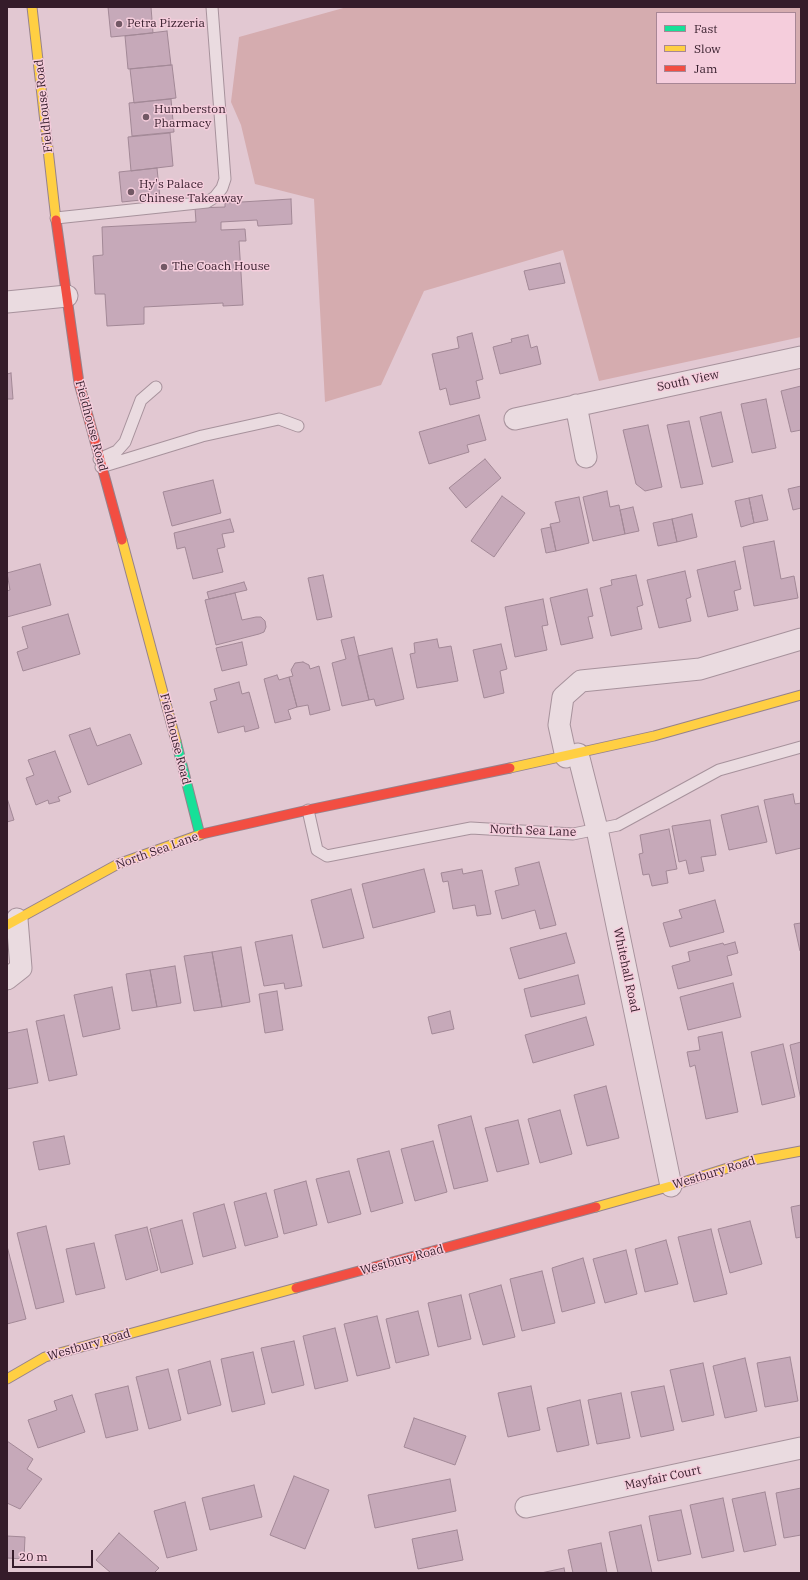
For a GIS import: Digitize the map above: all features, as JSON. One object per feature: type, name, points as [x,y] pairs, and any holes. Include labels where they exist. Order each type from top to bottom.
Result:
[{"type":"street","name":"Fieldhouse Road","points":[[32,7],[56,218],[78,383],[162,688],[200,835]]},
{"type":"street","points":[[7,302],[67,296]]},
{"type":"street","name":"South View","points":[[515,418],[801,357]]},
{"type":"street","points":[[576,405],[586,456]]},
{"type":"street","points":[[572,755],[559,725],[563,697],[581,681],[700,669],[801,639]]},
{"type":"street","name":"North Sea Lane","points":[[7,979],[21,968],[12,922],[118,864],[200,835],[308,810],[572,755],[654,736],[801,695]]},
{"type":"street","name":"Whitehall Road","points":[[572,755],[597,829],[671,1186]]},
{"type":"street","name":"Westbury Road","points":[[7,1379],[45,1357],[671,1186],[753,1160],[801,1151]]},
{"type":"street","name":"Mayfair Court","points":[[526,1507],[801,1448]]},
{"type":"lane","points":[[56,218],[207,202],[215,197],[222,188],[225,179],[212,7]]},
{"type":"lane","points":[[100,463],[117,451],[125,442],[141,400],[156,387]]},
{"type":"lane","points":[[100,463],[202,436],[279,419],[298,426]]},
{"type":"lane","name":"North Sea Lane","points":[[308,810],[318,850],[327,856],[471,828],[573,834],[618,825],[720,770],[801,747]]},
{"type":"shaded area","points":[[347,7],[801,7],[801,337],[599,381],[563,250],[424,291],[381,385],[325,402],[314,199],[255,184],[241,125],[231,102],[239,37]]},
{"type":"building","points":[[108,7],[151,7],[153,33],[111,37]]},
{"type":"building","points":[[167,31],[171,65],[128,69],[125,36]]},
{"type":"building","points":[[172,65],[176,98],[134,103],[130,69]]},
{"type":"building","points":[[171,99],[174,132],[132,136],[129,103]]},
{"type":"building","points":[[170,133],[173,166],[131,171],[128,137]]},
{"type":"building","points":[[157,168],[160,198],[122,202],[119,172]]},
{"type":"building","points":[[291,199],[292,224],[258,226],[257,220],[221,222],[221,230],[245,229],[246,241],[239,241],[243,305],[223,306],[223,303],[144,307],[144,324],[107,326],[105,294],[95,294],[93,256],[103,255],[102,227],[196,222],[195,208],[225,207],[225,203]]},
{"type":"building","points":[[560,263],[565,283],[529,290],[524,271]]},
{"type":"building","points":[[472,333],[483,379],[476,381],[480,398],[450,405],[446,388],[440,390],[432,354],[459,348],[457,337]]},
{"type":"building","points":[[528,335],[531,348],[537,346],[541,364],[500,374],[493,347],[512,342],[511,339]]},
{"type":"building","points":[[11,373],[13,399],[7,399],[7,374]]},
{"type":"building","points":[[801,386],[801,430],[791,432],[781,391]]},
{"type":"building","points":[[766,399],[776,448],[752,453],[741,404]]},
{"type":"building","points":[[721,412],[733,462],[712,467],[700,417]]},
{"type":"building","points":[[479,415],[486,440],[467,445],[469,452],[429,464],[419,432]]},
{"type":"building","points":[[689,421],[703,484],[681,488],[667,425]]},
{"type":"building","points":[[648,425],[662,487],[645,491],[636,484],[623,430]]},
{"type":"building","points":[[485,459],[501,478],[466,508],[449,488]]},
{"type":"building","points":[[213,480],[221,513],[172,526],[163,492]]},
{"type":"building","points":[[801,486],[801,508],[793,510],[788,489]]},
{"type":"building","points":[[607,491],[610,507],[619,505],[625,534],[593,541],[583,497]]},
{"type":"building","points":[[762,495],[768,520],[754,523],[749,498]]},
{"type":"building","points":[[502,496],[525,513],[494,557],[471,541]]},
{"type":"building","points":[[579,497],[589,543],[556,551],[550,524],[560,522],[555,502]]},
{"type":"building","points":[[749,498],[754,523],[741,527],[735,501]]},
{"type":"building","points":[[633,507],[639,531],[625,534],[620,510]]},
{"type":"building","points":[[692,514],[697,537],[677,542],[672,519]]},
{"type":"building","points":[[230,519],[234,532],[222,534],[225,547],[217,549],[223,572],[193,579],[185,547],[177,549],[174,533]]},
{"type":"building","points":[[672,519],[677,542],[658,546],[653,523]]},
{"type":"building","points":[[551,527],[556,551],[546,553],[541,529]]},
{"type":"building","points":[[774,541],[781,579],[794,576],[798,598],[754,606],[743,547]]},
{"type":"building","points":[[735,561],[741,589],[734,591],[738,610],[708,617],[697,570]]},
{"type":"building","points":[[40,564],[51,605],[7,617],[7,591],[10,590],[7,573]]},
{"type":"building","points":[[685,571],[691,597],[686,599],[691,621],[659,628],[647,580]]},
{"type":"building","points":[[323,575],[332,617],[317,620],[308,578]]},
{"type":"building","points":[[636,575],[643,605],[637,607],[642,629],[611,636],[600,588],[612,585],[611,580]]},
{"type":"building","points":[[244,582],[247,590],[209,599],[207,592]]},
{"type":"building","points":[[587,589],[593,616],[588,617],[593,638],[561,645],[550,598]]},
{"type":"building","points":[[235,593],[242,620],[261,617],[265,621],[266,627],[264,632],[259,634],[216,645],[205,600]]},
{"type":"building","points":[[543,599],[548,625],[542,626],[547,650],[515,657],[505,607]]},
{"type":"building","points":[[68,614],[80,654],[23,671],[17,652],[28,648],[22,627]]},
{"type":"building","points":[[354,637],[369,700],[342,706],[332,663],[346,659],[341,640]]},
{"type":"building","points":[[437,639],[439,648],[451,646],[458,681],[417,688],[410,654],[415,653],[414,643]]},
{"type":"building","points":[[242,642],[247,665],[222,671],[216,648]]},
{"type":"building","points":[[501,644],[507,669],[500,671],[504,693],[484,698],[473,650]]},
{"type":"building","points":[[392,648],[404,699],[376,706],[374,699],[369,700],[358,656]]},
{"type":"building","points":[[303,662],[309,665],[310,669],[319,666],[330,710],[310,715],[308,705],[297,707],[289,677],[293,676],[291,670],[295,663]]},
{"type":"building","points":[[277,675],[279,680],[289,677],[297,707],[288,710],[291,719],[275,723],[264,679]]},
{"type":"building","points":[[239,682],[242,694],[249,692],[259,728],[245,732],[244,726],[218,733],[210,702],[217,700],[214,689]]},
{"type":"building","points":[[90,728],[97,746],[130,734],[142,764],[88,785],[69,735]]},
{"type":"building","points":[[55,751],[71,792],[58,797],[60,801],[49,804],[48,800],[36,805],[26,778],[34,775],[28,760]]},
{"type":"building","points":[[793,794],[795,804],[801,803],[801,848],[776,854],[764,800]]},
{"type":"building","points":[[7,798],[14,820],[7,822]]},
{"type":"building","points":[[758,806],[767,842],[729,850],[721,815]]},
{"type":"building","points":[[710,820],[716,855],[701,857],[704,871],[689,874],[686,860],[679,862],[672,826]]},
{"type":"building","points":[[669,829],[677,869],[666,871],[668,883],[652,886],[649,874],[643,875],[639,854],[643,853],[640,835]]},
{"type":"building","points":[[539,862],[556,925],[540,929],[535,910],[502,919],[495,891],[519,885],[515,868]]},
{"type":"building","points":[[424,869],[435,912],[373,928],[362,884]]},
{"type":"building","points":[[462,869],[463,874],[482,870],[491,914],[477,916],[475,905],[453,909],[448,881],[443,882],[441,873]]},
{"type":"building","points":[[351,889],[364,938],[323,948],[311,900]]},
{"type":"building","points":[[715,900],[724,932],[670,947],[663,923],[682,918],[679,910]]},
{"type":"building","points":[[801,923],[801,951],[800,951],[794,924]]},
{"type":"building","points":[[566,933],[575,963],[519,979],[510,948]]},
{"type":"building","points":[[292,935],[302,986],[285,989],[284,983],[264,986],[255,942]]},
{"type":"building","points":[[735,942],[738,953],[727,956],[732,975],[678,989],[672,966],[690,961],[688,952],[723,943],[724,945]]},
{"type":"building","points":[[241,947],[250,1002],[222,1007],[212,952]]},
{"type":"building","points":[[212,952],[222,1007],[194,1011],[184,956]]},
{"type":"building","points":[[175,966],[181,1003],[157,1007],[150,970]]},
{"type":"building","points":[[150,970],[157,1007],[132,1011],[126,974]]},
{"type":"building","points":[[578,975],[585,1004],[531,1017],[524,989]]},
{"type":"building","points":[[733,983],[741,1017],[688,1030],[680,997]]},
{"type":"building","points":[[112,987],[120,1029],[83,1037],[74,995]]},
{"type":"building","points":[[277,991],[283,1030],[265,1033],[259,994]]},
{"type":"building","points":[[450,1011],[454,1029],[432,1034],[428,1017]]},
{"type":"building","points":[[64,1015],[77,1075],[49,1081],[36,1021]]},
{"type":"building","points":[[586,1017],[594,1045],[533,1063],[525,1035]]},
{"type":"building","points":[[27,1029],[38,1083],[7,1089],[7,1033]]},
{"type":"building","points":[[722,1032],[738,1112],[706,1119],[695,1065],[690,1067],[687,1052],[700,1050],[698,1037]]},
{"type":"building","points":[[801,1042],[801,1100],[790,1045]]},
{"type":"building","points":[[783,1044],[795,1097],[762,1105],[751,1052]]},
{"type":"building","points":[[606,1086],[619,1138],[587,1146],[574,1095]]},
{"type":"building","points":[[560,1110],[572,1154],[540,1163],[528,1119]]},
{"type":"building","points":[[471,1116],[488,1181],[454,1189],[438,1125]]},
{"type":"building","points":[[518,1120],[529,1164],[497,1172],[485,1128]]},
{"type":"building","points":[[64,1136],[70,1164],[39,1170],[33,1142]]},
{"type":"building","points":[[433,1141],[447,1192],[415,1201],[401,1149]]},
{"type":"building","points":[[389,1151],[403,1203],[371,1212],[357,1159]]},
{"type":"building","points":[[349,1171],[361,1214],[328,1223],[316,1179]]},
{"type":"building","points":[[306,1181],[317,1225],[284,1234],[274,1190]]},
{"type":"building","points":[[266,1193],[278,1237],[245,1246],[234,1202]]},
{"type":"building","points":[[224,1204],[236,1248],[203,1257],[193,1213]]},
{"type":"building","points":[[801,1205],[801,1237],[796,1238],[791,1207]]},
{"type":"building","points":[[182,1220],[193,1264],[161,1273],[150,1229]]},
{"type":"building","points":[[750,1221],[762,1264],[730,1273],[718,1229]]},
{"type":"building","points":[[46,1226],[64,1302],[36,1309],[17,1233]]},
{"type":"building","points":[[147,1227],[158,1270],[126,1280],[115,1235]]},
{"type":"building","points":[[711,1229],[727,1294],[694,1302],[678,1237]]},
{"type":"building","points":[[666,1240],[678,1284],[645,1292],[635,1249]]},
{"type":"building","points":[[94,1243],[105,1288],[76,1295],[66,1249]]},
{"type":"building","points":[[7,1246],[26,1319],[7,1324]]},
{"type":"building","points":[[626,1250],[637,1294],[605,1303],[593,1259]]},
{"type":"building","points":[[583,1258],[595,1303],[562,1312],[552,1268]]},
{"type":"building","points":[[542,1271],[555,1323],[522,1331],[510,1279]]},
{"type":"building","points":[[501,1285],[515,1337],[483,1345],[469,1294]]},
{"type":"building","points":[[461,1295],[471,1339],[438,1347],[428,1303]]},
{"type":"building","points":[[418,1311],[429,1355],[396,1363],[386,1319]]},
{"type":"building","points":[[377,1316],[390,1368],[357,1376],[344,1324]]},
{"type":"building","points":[[335,1328],[348,1381],[315,1389],[303,1336]]},
{"type":"building","points":[[294,1341],[304,1385],[272,1393],[261,1348]]},
{"type":"building","points":[[253,1352],[265,1404],[232,1412],[221,1359]]},
{"type":"building","points":[[790,1357],[798,1401],[765,1407],[757,1363]]},
{"type":"building","points":[[745,1358],[757,1411],[725,1418],[713,1366]]},
{"type":"building","points":[[210,1361],[221,1405],[188,1414],[178,1370]]},
{"type":"building","points":[[703,1363],[714,1415],[682,1422],[670,1370]]},
{"type":"building","points":[[168,1369],[181,1420],[149,1429],[136,1377]]},
{"type":"building","points":[[128,1386],[138,1430],[106,1438],[95,1394]]},
{"type":"building","points":[[531,1386],[540,1430],[508,1437],[498,1393]]},
{"type":"building","points":[[664,1386],[674,1430],[641,1437],[631,1392]]},
{"type":"building","points":[[621,1393],[630,1438],[597,1444],[588,1400]]},
{"type":"building","points":[[72,1395],[85,1432],[38,1448],[28,1420],[57,1410],[54,1401]]},
{"type":"building","points":[[580,1400],[589,1445],[557,1452],[547,1408]]},
{"type":"building","points":[[414,1418],[466,1436],[455,1465],[404,1447]]},
{"type":"building","points":[[7,1441],[33,1459],[27,1469],[42,1479],[20,1509],[7,1503]]},
{"type":"building","points":[[294,1476],[329,1490],[305,1549],[270,1535]]},
{"type":"building","points":[[450,1479],[456,1511],[375,1528],[368,1495]]},
{"type":"building","points":[[254,1485],[262,1517],[210,1530],[202,1498]]},
{"type":"building","points":[[801,1488],[801,1535],[784,1538],[776,1493]]},
{"type":"building","points":[[765,1492],[776,1545],[744,1552],[732,1499]]},
{"type":"building","points":[[723,1498],[734,1551],[702,1558],[690,1505]]},
{"type":"building","points":[[185,1502],[197,1550],[167,1558],[154,1511]]},
{"type":"building","points":[[681,1510],[691,1554],[658,1561],[649,1516]]},
{"type":"building","points":[[641,1525],[652,1573],[618,1573],[609,1532]]},
{"type":"building","points":[[457,1530],[463,1560],[418,1569],[412,1539]]},
{"type":"building","points":[[119,1533],[159,1568],[154,1573],[111,1573],[96,1560]]},
{"type":"building","points":[[7,1536],[25,1537],[24,1559],[7,1558]]},
{"type":"building","points":[[601,1543],[607,1573],[573,1573],[568,1550]]},
{"type":"building","points":[[564,1568],[565,1573],[541,1573]]},
{"type":"traffic: fast","points":[[176,741],[200,835]]},
{"type":"traffic: slow","points":[[32,7],[56,220]]},
{"type":"traffic: slow","points":[[122,540],[176,741]]},
{"type":"traffic: slow","points":[[510,768],[654,736],[801,695]]},
{"type":"traffic: slow","points":[[7,925],[118,864],[202,834]]},
{"type":"traffic: slow","points":[[596,1207],[671,1186],[753,1160],[801,1151]]},
{"type":"traffic: slow","points":[[7,1379],[45,1357],[296,1288]]},
{"type":"traffic: jam","points":[[56,220],[79,383],[122,540]]},
{"type":"traffic: jam","points":[[202,834],[308,810],[510,768]]},
{"type":"traffic: jam","points":[[296,1288],[596,1207]]},
{"type":"place","name":"Petra Pizzeria","points":[[119,24]]},
{"type":"place","name":"Humberston Pharmacy","points":[[146,117]]},
{"type":"place","name":"Hy's Palace Chinese Takeaway","points":[[131,192]]},
{"type":"place","name":"The Coach House","points":[[164,267]]}]
